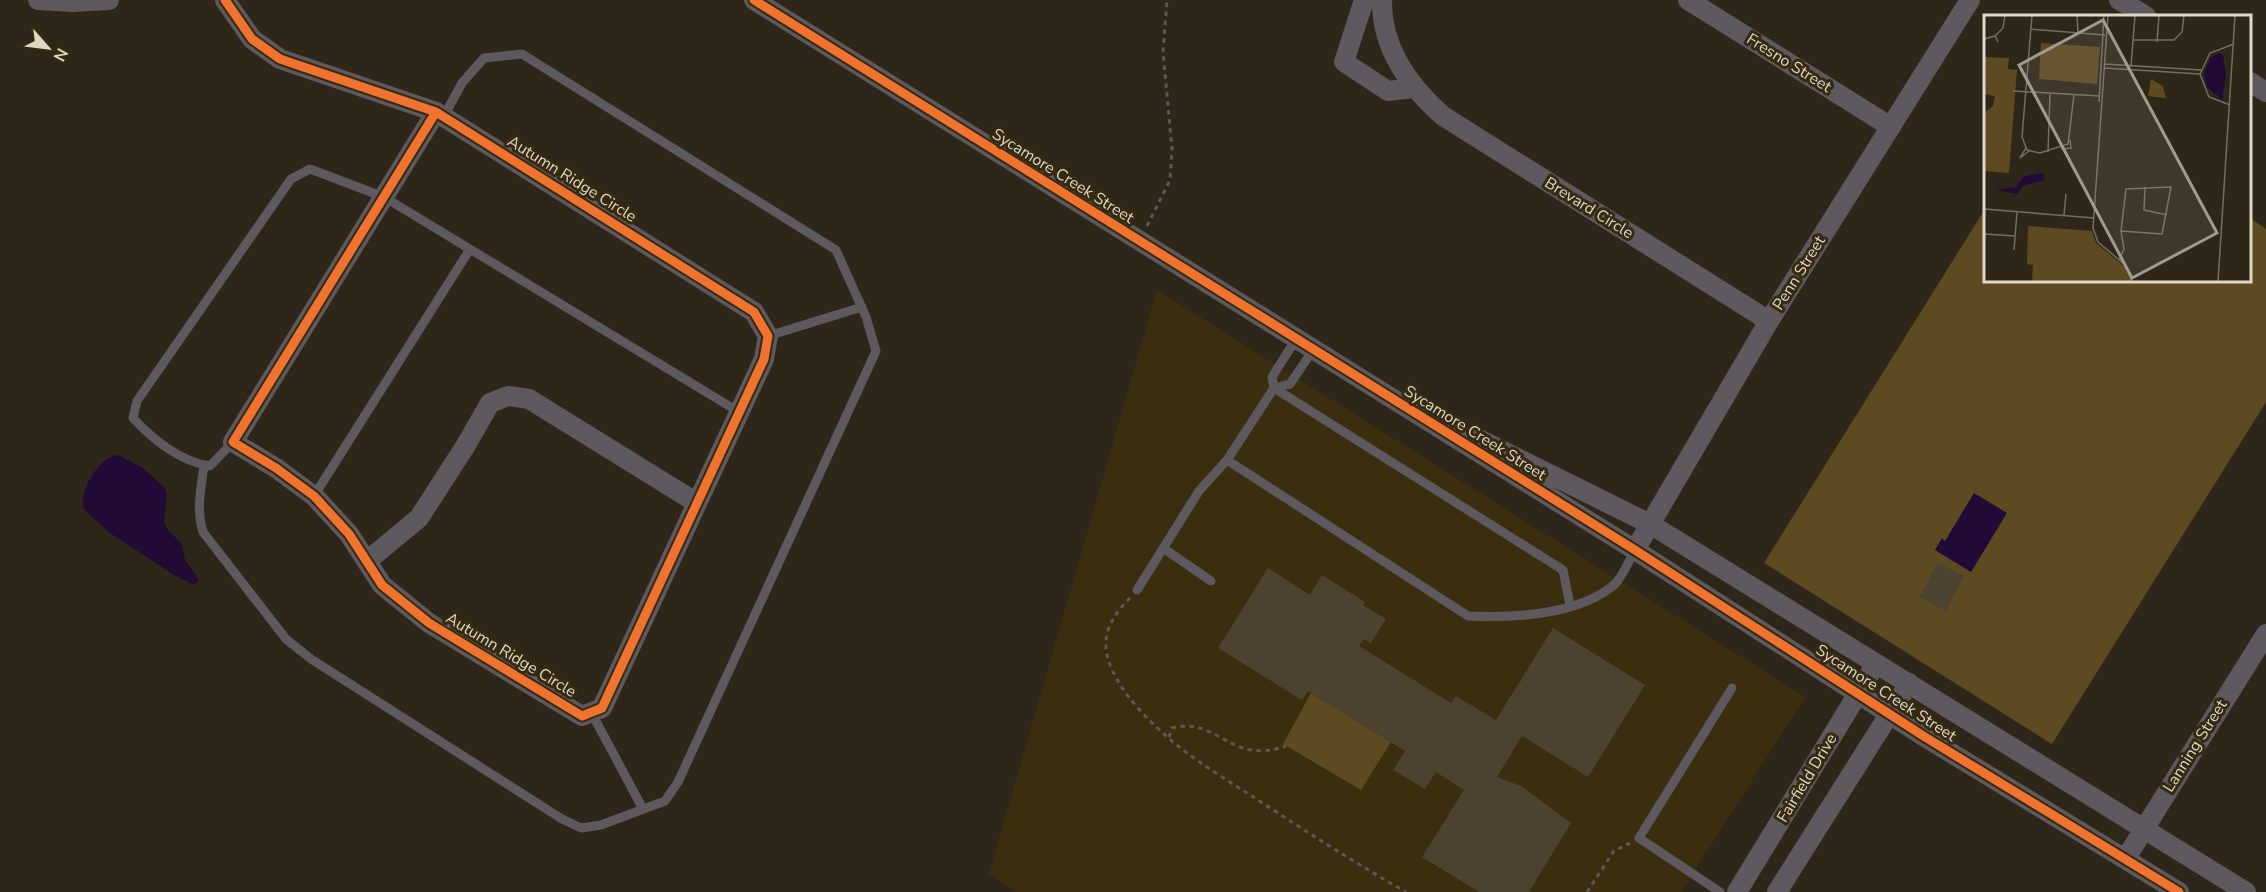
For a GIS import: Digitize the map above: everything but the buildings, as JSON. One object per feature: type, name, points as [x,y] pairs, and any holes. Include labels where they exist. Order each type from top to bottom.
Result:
[{"type":"street","points":[[38,0],[73,2],[109,0]]},
{"type":"street","name":"Autumn Ridge Circle","points":[[225,0],[252,39],[280,59],[440,114],[754,312],[768,336],[764,359],[602,708],[582,716],[429,623],[381,585],[349,534],[314,496],[276,468],[233,442]]},
{"type":"street","name":"Sycamore Creek Street","points":[[754,0],[1635,549],[1890,713],[2179,892]]},
{"type":"street","points":[[1364,0],[1344,62],[1388,91],[1414,88]]},
{"type":"street","name":"Brevard Circle","points":[[1382,0],[1386,30],[1394,54],[1414,88],[1443,116],[1769,321]]},
{"type":"street","name":"Fresno Street","points":[[1688,0],[1891,127]]},
{"type":"street","name":"Penn Street","points":[[1635,549],[1769,321],[1970,0]]},
{"type":"street","points":[[2119,0],[2144,15]]},
{"type":"street","points":[[2251,83],[2266,92]]},
{"type":"street","points":[[233,442],[384,197],[440,114]]},
{"type":"street","name":"Sycamore Creek Street","points":[[1366,383],[1650,524],[2246,892]]},
{"type":"street","points":[[366,561],[419,518],[490,403],[508,396],[529,399],[697,503]]},
{"type":"street","name":"Lanning Street","points":[[2126,858],[2266,634]]},
{"type":"street","name":"Fairfield Drive","points":[[1737,892],[1876,664]]},
{"type":"street","points":[[1777,892],[1909,684]]},
{"type":"lane","points":[[204,465],[199,520],[203,532],[286,639],[310,659],[552,813],[581,828],[601,825],[665,801],[678,782],[876,351],[862,307],[836,250],[522,54],[484,58],[462,83],[440,114]]},
{"type":"lane","points":[[233,442],[210,466],[193,464],[144,430],[133,418],[137,401],[291,179],[310,169],[384,197],[739,412]]},
{"type":"lane","points":[[314,496],[470,249]]},
{"type":"lane","points":[[768,336],[862,307]]},
{"type":"lane","points":[[1296,339],[1272,377],[1274,388],[1563,570],[1570,605]]},
{"type":"lane","points":[[1137,590],[1199,491],[1227,460],[1247,426],[1274,388],[1290,384],[1313,350]]},
{"type":"lane","points":[[1227,460],[1468,616],[1509,618],[1593,599],[1616,583],[1635,549]]},
{"type":"lane","points":[[1163,548],[1211,581]]},
{"type":"lane","points":[[1720,892],[1639,838],[1732,688]]},
{"type":"lane","points":[[591,712],[643,809]]},
{"type":"path","points":[[1138,240],[1170,180],[1172,149],[1163,52],[1167,0]]},
{"type":"path","points":[[1137,590],[1116,613],[1106,641],[1112,669],[1119,684],[1168,738],[1248,794],[1355,863],[1406,892]]},
{"type":"path","points":[[1168,738],[1172,728],[1183,725],[1206,730],[1252,751],[1264,753],[1286,746]]},
{"type":"path","points":[[1587,892],[1614,851],[1639,838]]},
{"type":"shaded area","points":[[1984,211],[1984,282],[2251,282],[2251,219],[2266,229],[2266,402],[2052,744],[1764,563]]},
{"type":"shaded area","points":[[1157,290],[1805,697],[1681,892],[1017,892],[989,874]]},
{"type":"shaded area","points":[[118,455],[143,468],[165,488],[167,495],[164,522],[167,529],[182,544],[185,560],[199,580],[194,585],[174,575],[107,531],[83,508],[85,492],[97,468],[110,457]]},
{"type":"shaded area","points":[[1974,493],[2007,513],[1971,572],[1935,550],[1942,538],[1945,541]]},
{"type":"shaded area","points":[[1311,693],[1391,742],[1361,790],[1283,744]]},
{"type":"cycle path","points":[[225,0],[252,39],[280,59],[436,112],[754,312],[768,336],[764,359],[602,708],[582,716],[429,623],[382,585],[349,534],[314,496],[276,468],[233,442],[436,112]]},
{"type":"cycle path","points":[[754,0],[1635,550],[1925,737],[2179,892]]}]
